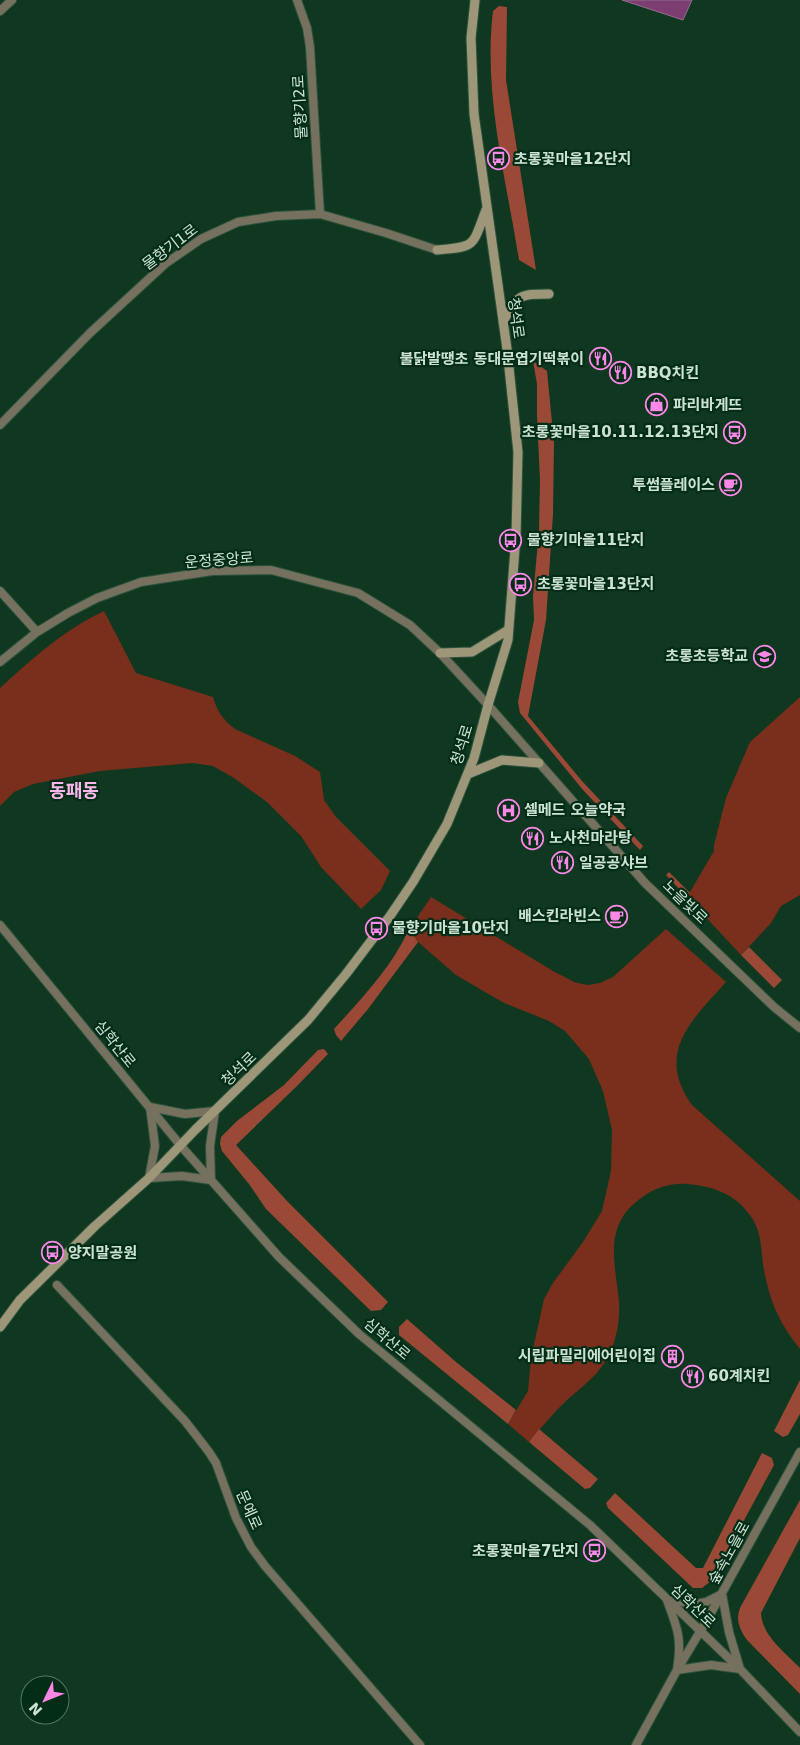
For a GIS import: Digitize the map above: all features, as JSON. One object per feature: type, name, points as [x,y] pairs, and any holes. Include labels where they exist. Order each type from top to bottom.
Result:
[{"type":"main road","name":"청석로","points":[[0,1327],[20,1300],[95,1226],[149,1178],[308,1020],[346,974],[413,882],[447,824],[474,758],[508,640],[516,536],[518,452],[503,322],[474,114],[471,38],[475,0]]},
{"type":"main road","points":[[437,250],[462,248],[471,245],[477,235],[486,210]]},
{"type":"main road","points":[[503,322],[514,302],[526,294],[549,294]]},
{"type":"main road","points":[[440,653],[472,652],[508,630]]},
{"type":"main road","points":[[468,774],[502,760],[539,763]]},
{"type":"street","points":[[0,11],[12,0]]},
{"type":"street","name":"물향기2로","points":[[297,0],[307,28],[310,47],[320,214]]},
{"type":"street","name":"물향기1로","points":[[0,425],[90,334],[165,264],[201,239],[238,222],[276,216],[320,214],[437,250]]},
{"type":"street","name":"운정중앙로","points":[[0,662],[37,632],[97,598],[141,582],[212,571],[271,570],[358,593],[410,625],[440,653]]},
{"type":"street","points":[[0,591],[37,632]]},
{"type":"street","name":"노을빛로","points":[[440,653],[645,883],[774,1007],[800,1028]]},
{"type":"street","name":"심학산로","points":[[0,925],[181,1146],[279,1257],[358,1334],[590,1525],[740,1669],[800,1732]]},
{"type":"street","points":[[150,1107],[185,1114],[215,1111],[210,1146],[211,1180],[182,1176],[149,1178],[155,1146],[150,1107]]},
{"type":"street","name":"문예로","points":[[57,1285],[185,1421],[202,1442],[216,1463],[236,1518],[251,1547],[265,1566],[420,1745]]},
{"type":"street","name":"숲속노을로","points":[[636,1745],[800,1452]]},
{"type":"street","points":[[722,1594],[728,1632],[740,1669],[711,1666],[677,1670],[681,1648],[680,1637],[667,1600],[696,1604],[706,1602],[722,1594]]},
{"type":"shaded area","points":[[622,0],[692,0],[683,20]]},
{"type":"shaded area","points":[[499,6],[507,7],[506,80],[536,270],[519,260],[497,136],[493,105],[491,42],[493,11]]},
{"type":"shaded area","points":[[533,361],[547,371],[554,443],[553,514],[546,620],[528,716],[582,781],[643,846],[640,850],[583,790],[520,713],[518,702],[534,620],[533,597],[539,530],[540,480],[537,384]]},
{"type":"shaded area","points":[[104,611],[136,673],[213,697],[221,715],[235,729],[295,756],[320,772],[324,800],[336,817],[390,871],[381,890],[361,909],[321,867],[301,836],[267,802],[234,778],[213,766],[193,763],[100,771],[33,784],[14,792],[0,806],[0,688],[37,655],[62,636]]},
{"type":"shaded area","points":[[800,697],[800,895],[781,906],[771,923],[741,955],[687,897],[714,851],[726,798],[750,742]]},
{"type":"shaded area","points":[[669,872],[690,893],[687,897],[666,875]]},
{"type":"shaded area","points":[[431,897],[574,982],[587,985],[600,983],[613,977],[666,929],[726,982],[690,1024],[677,1054],[677,1069],[681,1086],[692,1105],[800,1201],[800,1349],[787,1332],[770,1296],[763,1267],[761,1243],[757,1228],[749,1214],[729,1196],[713,1189],[681,1184],[664,1186],[644,1196],[631,1207],[622,1218],[617,1231],[614,1257],[619,1302],[618,1328],[606,1360],[597,1373],[562,1405],[529,1442],[508,1424],[528,1391],[531,1358],[544,1299],[602,1211],[611,1171],[612,1130],[603,1091],[589,1059],[565,1031],[549,1021],[504,1003],[456,975],[418,942],[409,929]]},
{"type":"shaded area","points":[[409,929],[418,942],[368,1009],[341,1041],[334,1029],[366,994],[385,969]]},
{"type":"shaded area","points":[[749,947],[782,980],[774,988],[741,955]]},
{"type":"shaded area","points":[[324,1049],[328,1054],[236,1145],[288,1202],[388,1302],[381,1310],[371,1311],[266,1209],[249,1184],[222,1151],[220,1144],[221,1137],[237,1121],[284,1085],[318,1050]]},
{"type":"shaded area","points":[[407,1319],[456,1362],[516,1410],[508,1424],[399,1335],[399,1327]]},
{"type":"shaded area","points":[[800,1380],[800,1414],[788,1435],[783,1437],[774,1431]]},
{"type":"shaded area","points":[[539,1429],[598,1479],[590,1488],[585,1489],[529,1442]]},
{"type":"shaded area","points":[[762,1453],[772,1458],[774,1465],[711,1581],[702,1588],[693,1588],[608,1508],[606,1503],[615,1493],[696,1568],[703,1568]]},
{"type":"shaded area","points":[[800,1500],[800,1538],[761,1613],[765,1629],[781,1650],[800,1668],[800,1694],[747,1640],[740,1628],[738,1615],[741,1606]]},
{"type":"place","name":"초롱꽃마을12단지","points":[[498,159]]},
{"type":"place","name":"불닭발땡초 동대문엽기떡볶이","points":[[600,359]]},
{"type":"place","name":"BBQ치킨","points":[[620,373]]},
{"type":"place","name":"파리바게뜨","points":[[657,405]]},
{"type":"place","name":"초롱꽃마을10.11.12.13단지","points":[[735,432]]},
{"type":"place","name":"투썸플레이스","points":[[731,485]]},
{"type":"place","name":"물향기마을11단지","points":[[511,540]]},
{"type":"place","name":"초롱꽃마을13단지","points":[[521,584]]},
{"type":"place","name":"초롱초등학교","points":[[764,656]]},
{"type":"place","name":"셀메드 오늘약국","points":[[508,810]]},
{"type":"place","name":"노사천마라탕","points":[[533,838]]},
{"type":"place","name":"일공공샤브","points":[[563,863]]},
{"type":"place","name":"배스킨라빈스","points":[[617,916]]},
{"type":"place","name":"물향기마을10단지","points":[[376,928]]},
{"type":"place","name":"양지말공원","points":[[52,1253]]},
{"type":"place","name":"시립파밀리에어린이집","points":[[672,1356]]},
{"type":"place","name":"60계치킨","points":[[692,1376]]},
{"type":"place","name":"초롱꽃마을7단지","points":[[595,1551]]},
{"type":"district","name":"동패동","points":[[74,790]]}]
